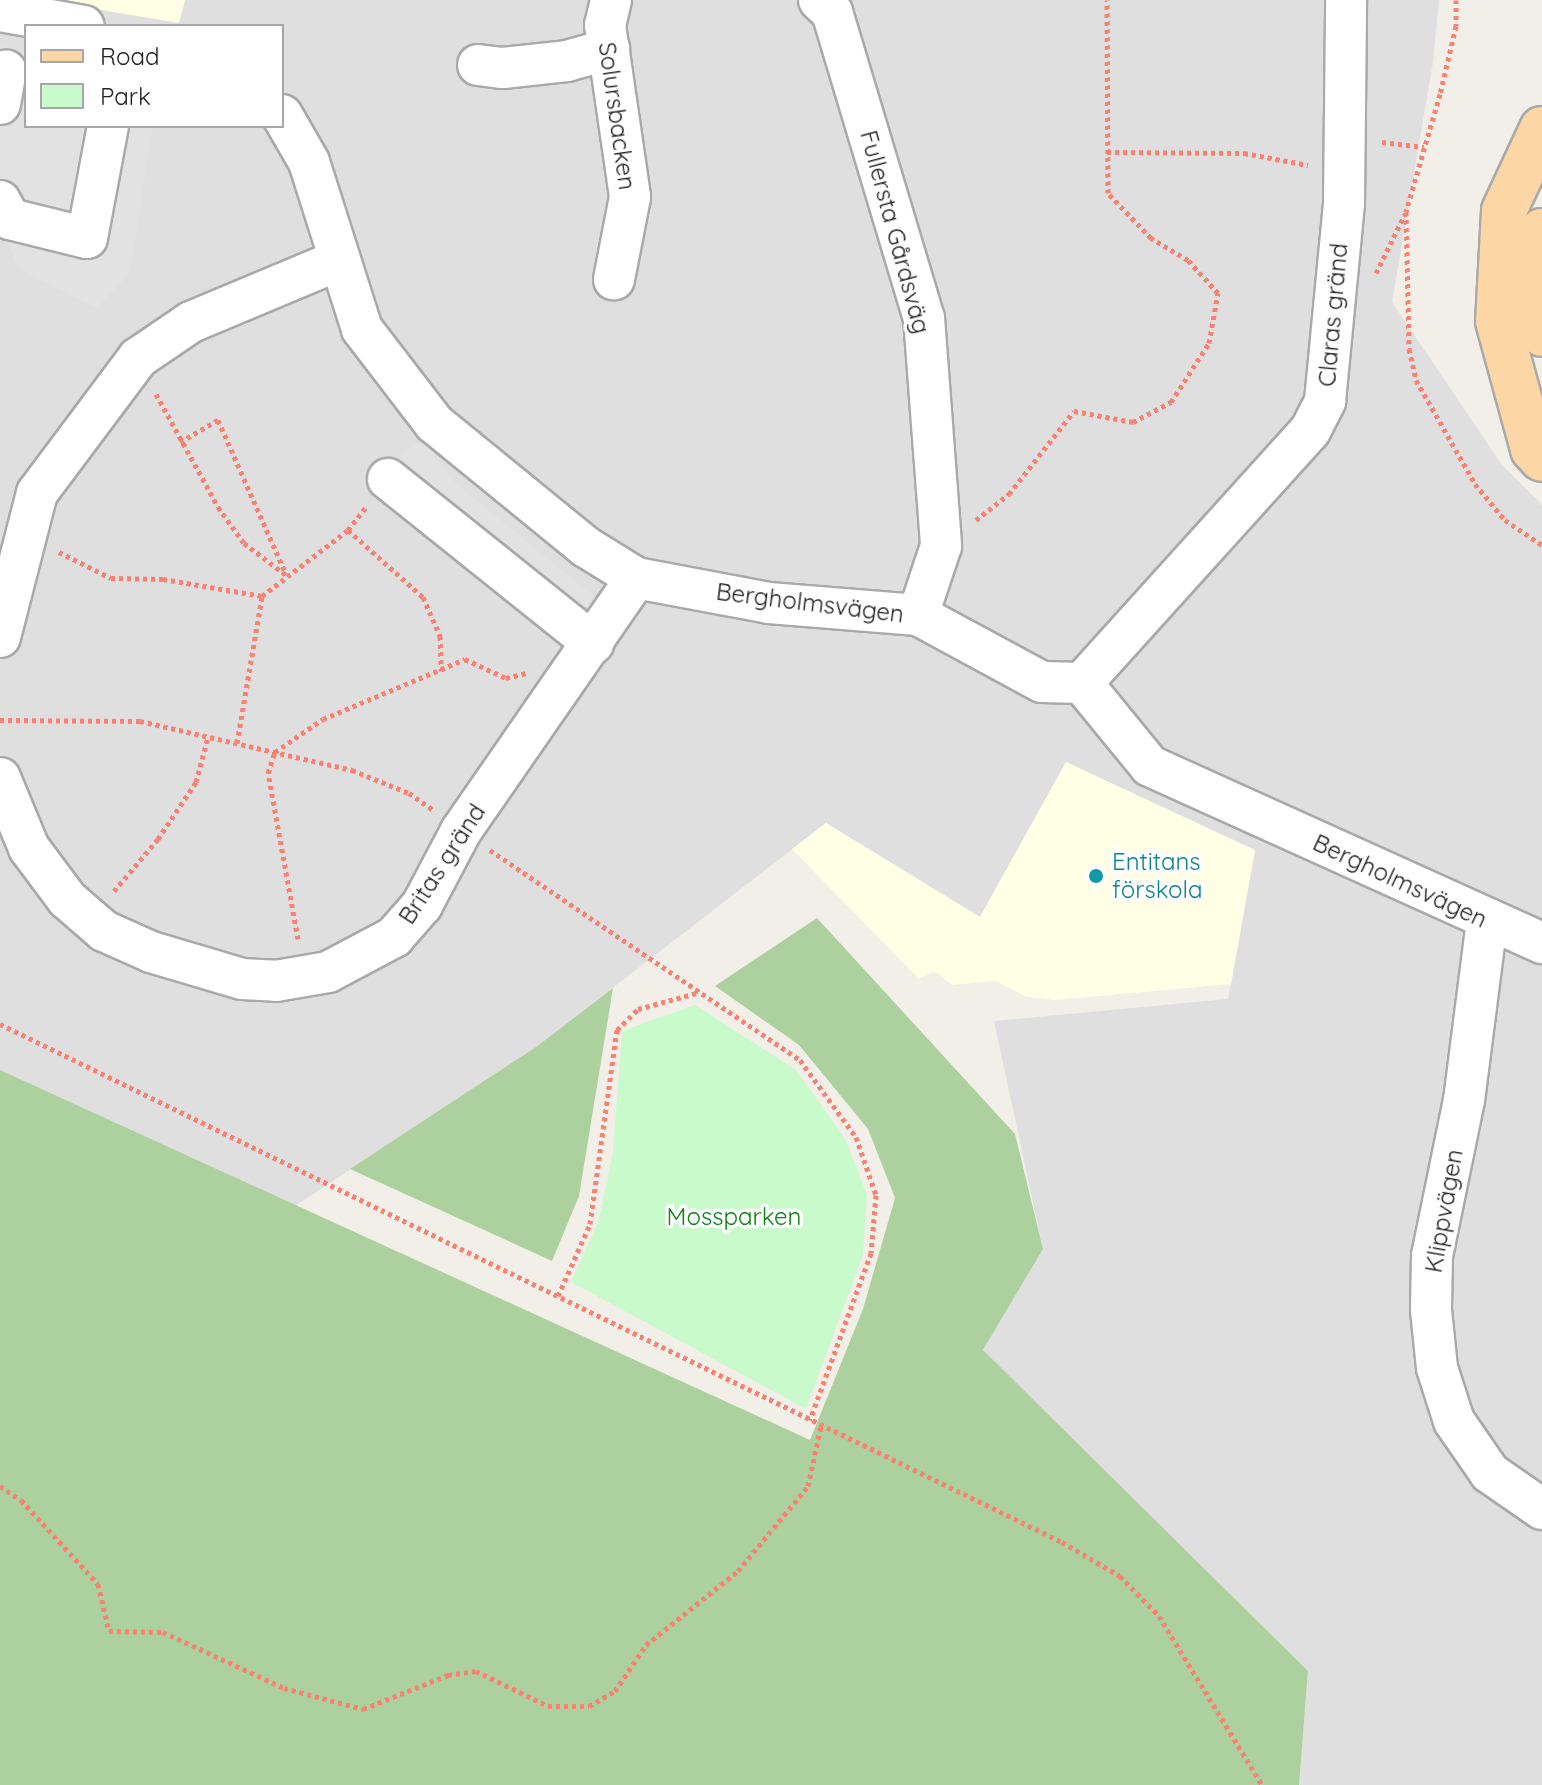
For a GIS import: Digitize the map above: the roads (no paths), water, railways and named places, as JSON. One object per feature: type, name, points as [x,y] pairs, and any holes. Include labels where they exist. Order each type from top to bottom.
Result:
[{"type":"main road","points":[[1542,129],[1504,211],[1498,321],[1533,449],[1542,459]]},
{"type":"main road","points":[[1542,231],[1536,244],[1542,334]]},
{"type":"street","name":"Solursbacken","points":[[611,0],[605,25],[630,197],[614,279]]},
{"type":"street","name":"Fullersta Gårdsväg","points":[[819,0],[832,12],[924,318],[941,546],[918,615]]},
{"type":"street","name":"Claras gränd","points":[[1082,683],[1310,431],[1325,401],[1344,188],[1346,0]]},
{"type":"street","points":[[0,11],[73,24]]},
{"type":"street","points":[[478,65],[503,68],[567,61],[609,49]]},
{"type":"street","name":"Bergholmsvägen","points":[[284,118],[309,162],[362,329],[434,423],[543,514],[636,578],[769,603],[918,615],[1042,682],[1082,683],[1150,766],[1487,921],[1542,943]]},
{"type":"street","points":[[0,201],[10,219],[87,238],[108,128]]},
{"type":"street","points":[[0,637],[37,493],[138,358],[191,322],[339,260]]},
{"type":"street","points":[[388,479],[593,643]]},
{"type":"street","name":"Britas gränd","points":[[0,778],[29,848],[67,899],[104,931],[151,952],[242,979],[301,977],[328,972],[394,937],[422,905],[461,831],[636,578]]},
{"type":"street","name":"Klippvägen","points":[[1487,921],[1464,1100],[1432,1256],[1431,1310],[1437,1368],[1454,1421],[1490,1473],[1542,1509]]},
{"type":"place","name":"Entitans förskola","points":[[1096,876]]},
{"type":"park label","name":"Mossparken","points":[[734,1217]]}]
